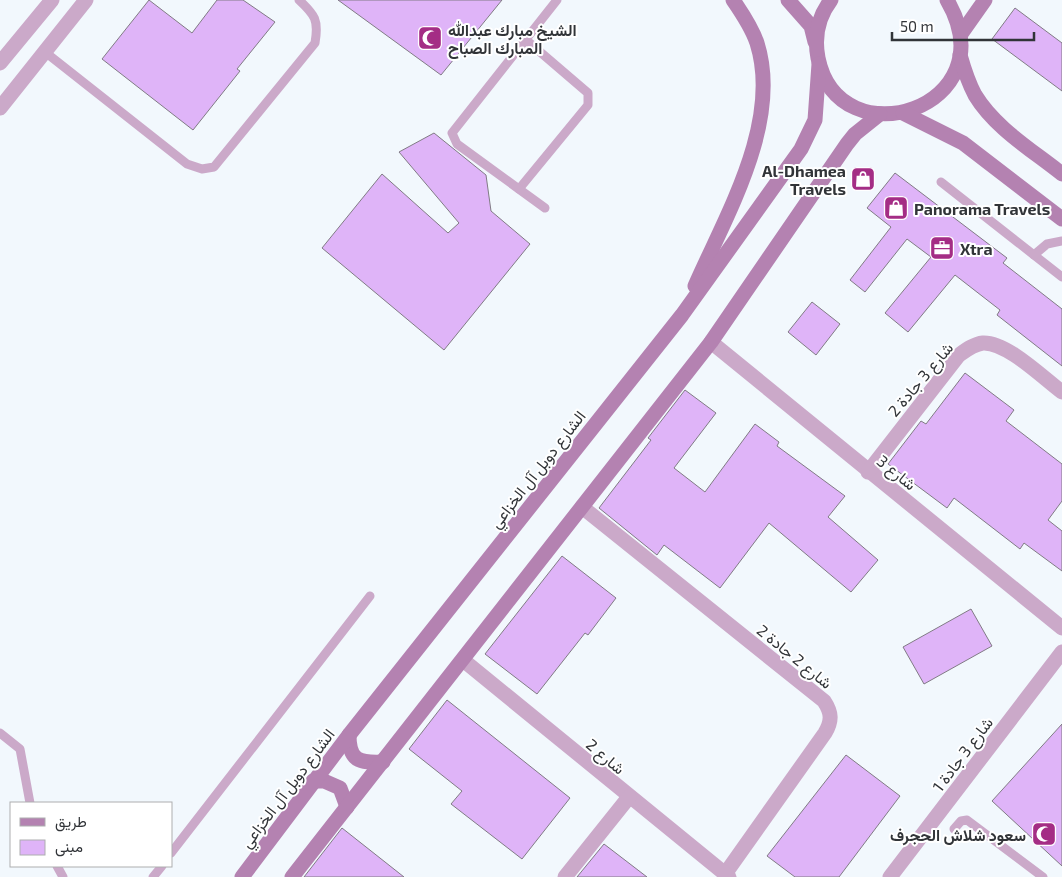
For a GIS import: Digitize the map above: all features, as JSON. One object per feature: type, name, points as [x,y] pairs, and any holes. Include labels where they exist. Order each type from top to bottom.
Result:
[{"type":"main road","points":[[682,315],[755,149],[763,106],[762,76],[757,43],[733,0]]},
{"type":"main road","points":[[788,0],[811,26],[820,64],[826,79],[849,103],[880,114],[903,113],[920,108],[946,86],[955,71],[960,55],[961,34],[956,15],[947,0]]},
{"type":"main road","points":[[816,47],[818,26],[831,0]]},
{"type":"main road","points":[[961,34],[985,0]]},
{"type":"main road","points":[[960,55],[969,83],[985,110],[997,122],[1062,174]]},
{"type":"main road","name":"الشارع دوبل آل الخزاعي","points":[[242,877],[349,734],[682,315],[801,149],[815,120],[820,64]]},
{"type":"main road","points":[[903,113],[963,143],[1062,219]]},
{"type":"main road","points":[[292,877],[711,342],[847,144],[855,134],[880,114]]},
{"type":"main road","points":[[349,734],[349,749],[354,758],[363,762],[383,762]]},
{"type":"main road","points":[[313,782],[324,781],[340,788],[347,807]]},
{"type":"street","points":[[0,63],[52,0]]},
{"type":"street","points":[[0,108],[86,0]]},
{"type":"street","name":"شارع 3","points":[[711,342],[868,472],[1062,628]]},
{"type":"street","name":"شارع 3 جادة 2","points":[[868,472],[958,355],[971,347],[982,343],[994,344],[1005,349],[1062,392]]},
{"type":"street","name":"شارع 2 جادة 2","points":[[582,507],[824,701],[830,710],[829,726],[825,733],[727,875]]},
{"type":"street","name":"شارع 3 جادة 1","points":[[890,877],[1062,652]]},
{"type":"street","name":"شارع 2","points":[[463,660],[727,875]]},
{"type":"street","points":[[565,877],[629,797]]},
{"type":"lane","points":[[45,52],[187,164],[202,169],[214,166],[315,43],[318,28],[314,14],[299,0]]},
{"type":"lane","points":[[546,208],[457,144],[452,133],[557,0]]},
{"type":"lane","points":[[519,189],[588,105],[589,101],[588,93],[525,39]]},
{"type":"lane","points":[[941,182],[1062,277]]},
{"type":"lane","points":[[1034,255],[1047,244],[1062,241]]},
{"type":"lane","points":[[172,852],[370,596]]},
{"type":"lane","points":[[0,733],[20,749],[30,802]]},
{"type":"lane","points":[[954,829],[961,821],[968,820],[1043,877]]},
{"type":"lane","points":[[153,877],[161,867]]},
{"type":"building","points":[[149,0],[192,33],[217,0],[243,0],[275,22],[237,69],[240,71],[193,130],[102,59]]},
{"type":"building","name":"الشيخ مبارك عبدالله المبارك الصباح","points":[[338,0],[502,0],[441,75]]},
{"type":"building","points":[[1015,8],[1062,43],[1062,91],[992,39]]},
{"type":"building","points":[[434,133],[486,175],[491,211],[530,244],[444,350],[322,248],[382,174],[448,233],[459,223],[399,152]]},
{"type":"building","points":[[895,173],[1007,258],[1003,263],[1062,309],[1062,366],[997,315],[1000,310],[955,275],[908,332],[885,313],[931,257],[907,239],[865,292],[850,280],[891,227],[867,208]]},
{"type":"building","points":[[812,302],[840,324],[816,355],[788,332]]},
{"type":"building","points":[[965,373],[1014,410],[1006,421],[1062,464],[1062,501],[1048,520],[1062,531],[1062,571],[1024,543],[1020,549],[954,498],[947,508],[888,464],[921,421],[926,424]]},
{"type":"building","points":[[685,390],[716,413],[674,468],[705,492],[755,424],[779,442],[777,446],[845,496],[828,517],[878,560],[851,592],[769,523],[720,588],[664,545],[657,555],[599,508],[651,440],[648,438]]},
{"type":"building","points":[[562,556],[616,598],[588,635],[585,633],[537,694],[485,654]]},
{"type":"building","points":[[971,609],[992,646],[924,684],[903,647]]},
{"type":"building","points":[[447,700],[570,798],[522,859],[451,804],[462,791],[409,749]]},
{"type":"building","name":"سعود شلاش الحجرف","points":[[1062,724],[1062,866],[992,801]]},
{"type":"building","points":[[846,755],[900,796],[839,877],[795,877],[767,856]]},
{"type":"building","points":[[342,828],[404,877],[304,877]]},
{"type":"building","points":[[604,844],[647,877],[577,877]]},
{"type":"place","name":"الشيخ مبارك عبدالله المبارك الصباح","points":[[430,38]]},
{"type":"place","name":"Al-Dhamea Travels","points":[[863,179]]},
{"type":"place","name":"Panorama Travels","points":[[896,208]]},
{"type":"place","name":"Xtra","points":[[942,248]]},
{"type":"place","name":"سعود شلاش الحجرف","points":[[1044,834]]}]
